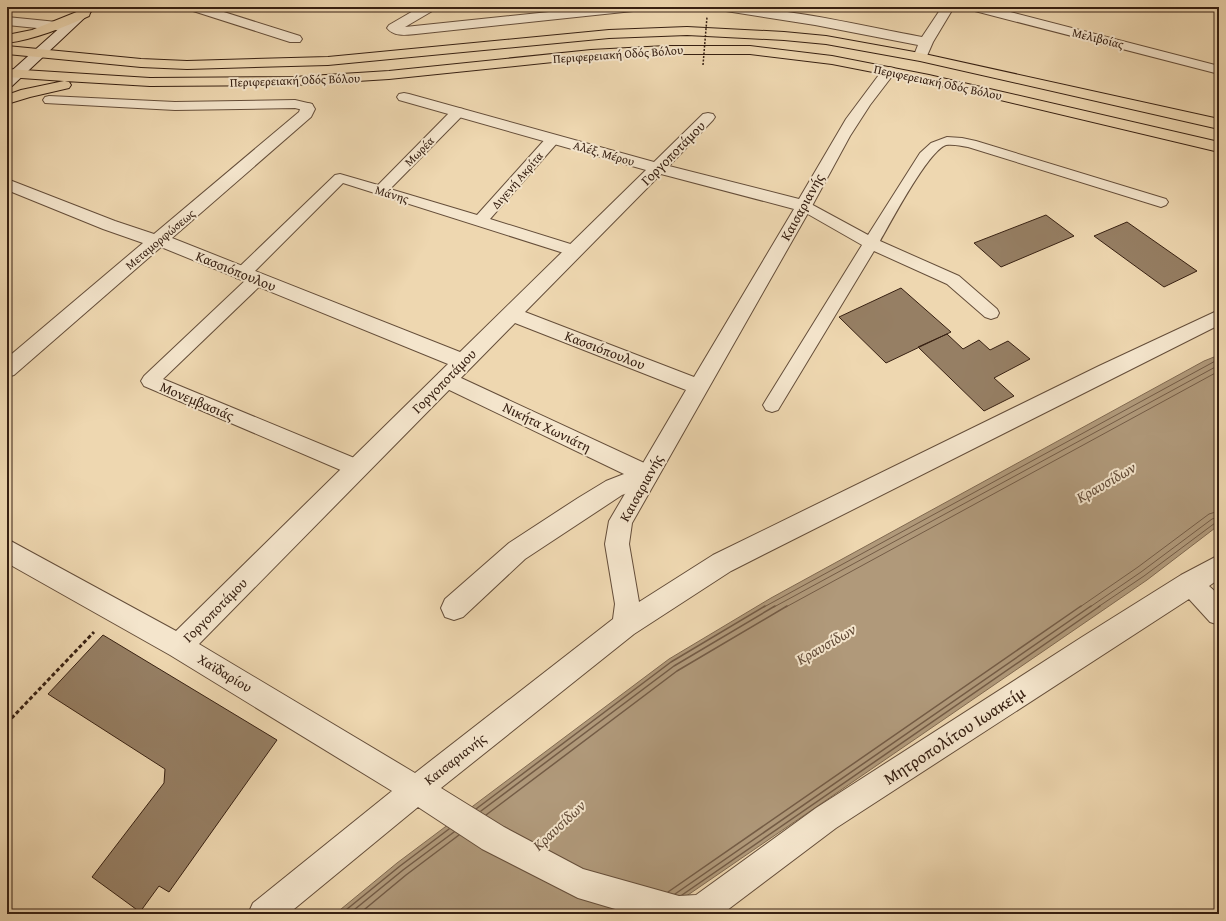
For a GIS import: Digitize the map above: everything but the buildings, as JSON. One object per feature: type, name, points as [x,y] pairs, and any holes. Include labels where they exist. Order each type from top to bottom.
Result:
[{"type":"main road","points":[[7,39],[34,34],[56,26],[87,10]]},
{"type":"main road","name":"Περιφερειακή Οδός Βόλου","points":[[7,50],[141,63],[187,65],[328,61],[602,35],[688,31],[784,36],[819,40],[920,57],[1219,124]]},
{"type":"main road","name":"Περιφερειακή Οδός Βόλου","points":[[10,77],[218,83],[302,80],[389,75],[591,54],[666,50],[750,50],[832,60],[929,79],[1219,147]]},
{"type":"main road","points":[[7,100],[45,88],[106,80]]},
{"type":"street","points":[[195,7],[295,39]]},
{"type":"street","points":[[429,7],[394,28],[400,31],[416,30],[633,7]]},
{"type":"street","points":[[726,7],[815,21],[926,42]]},
{"type":"street","points":[[920,57],[926,42],[948,7]]},
{"type":"street","name":"Μελιβοίας","points":[[976,7],[1219,70]]},
{"type":"street","points":[[10,77],[39,54],[87,10]]},
{"type":"street","points":[[7,21],[56,26]]},
{"type":"street","name":"Καισαριανής","points":[[264,914],[427,796],[625,625],[628,604],[617,537],[621,521],[804,206],[829,158],[870,93],[889,71]]},
{"type":"street","name":"Αλέξ. Μέρου","points":[[404,97],[658,168],[804,206]]},
{"type":"street","name":"Μεταμορφώσεως","points":[[7,369],[306,114],[308,109],[307,107]]},
{"type":"street","name":"Γοργοποτάμου","points":[[179,646],[708,117]]},
{"type":"street","name":"Κασσιόπουλου","points":[[7,184],[138,237],[171,244],[249,277],[463,362]]},
{"type":"street","name":"Κασσιόπουλου","points":[[512,314],[699,387]]},
{"type":"street","points":[[625,625],[722,564],[1219,317]]},
{"type":"street","name":"Νικήτα Χωνιάτη","points":[[446,379],[647,475]]},
{"type":"street","points":[[454,608],[517,551],[586,504],[614,488],[647,475]]},
{"type":"street","name":"Χαϊδαρίου","points":[[9,555],[116,609],[427,796],[493,838],[578,883],[692,912]]},
{"type":"street","name":"Μητροπολίτου Ιωακείμ","points":[[692,912],[826,818],[1190,583],[1219,566]]},
{"type":"street","points":[[1190,583],[1219,613]]},
{"type":"lane","points":[[49,100],[175,106],[295,104],[307,107]]},
{"type":"lane","name":"Μωρέα","points":[[381,190],[458,112]]},
{"type":"lane","name":"Διγενή Ακρίτα","points":[[480,222],[553,139]]},
{"type":"lane","points":[[772,405],[925,154],[944,141],[952,140],[971,144],[1161,202]]},
{"type":"lane","name":"Μάνης","points":[[249,277],[340,178],[575,251]]},
{"type":"lane","points":[[804,206],[870,243],[953,280],[991,313]]},
{"type":"lane","name":"Μονεμβασιάς","points":[[249,277],[150,381],[357,468]]},
{"type":"path","points":[[703,65],[707,17]]},
{"type":"path","points":[[7,723],[116,609]]},
{"type":"water","name":"Κραυσίδων","points":[[1219,355],[1219,525],[1147,580],[685,897],[666,914],[335,914],[397,863],[669,659],[771,598],[1204,361]]}]
